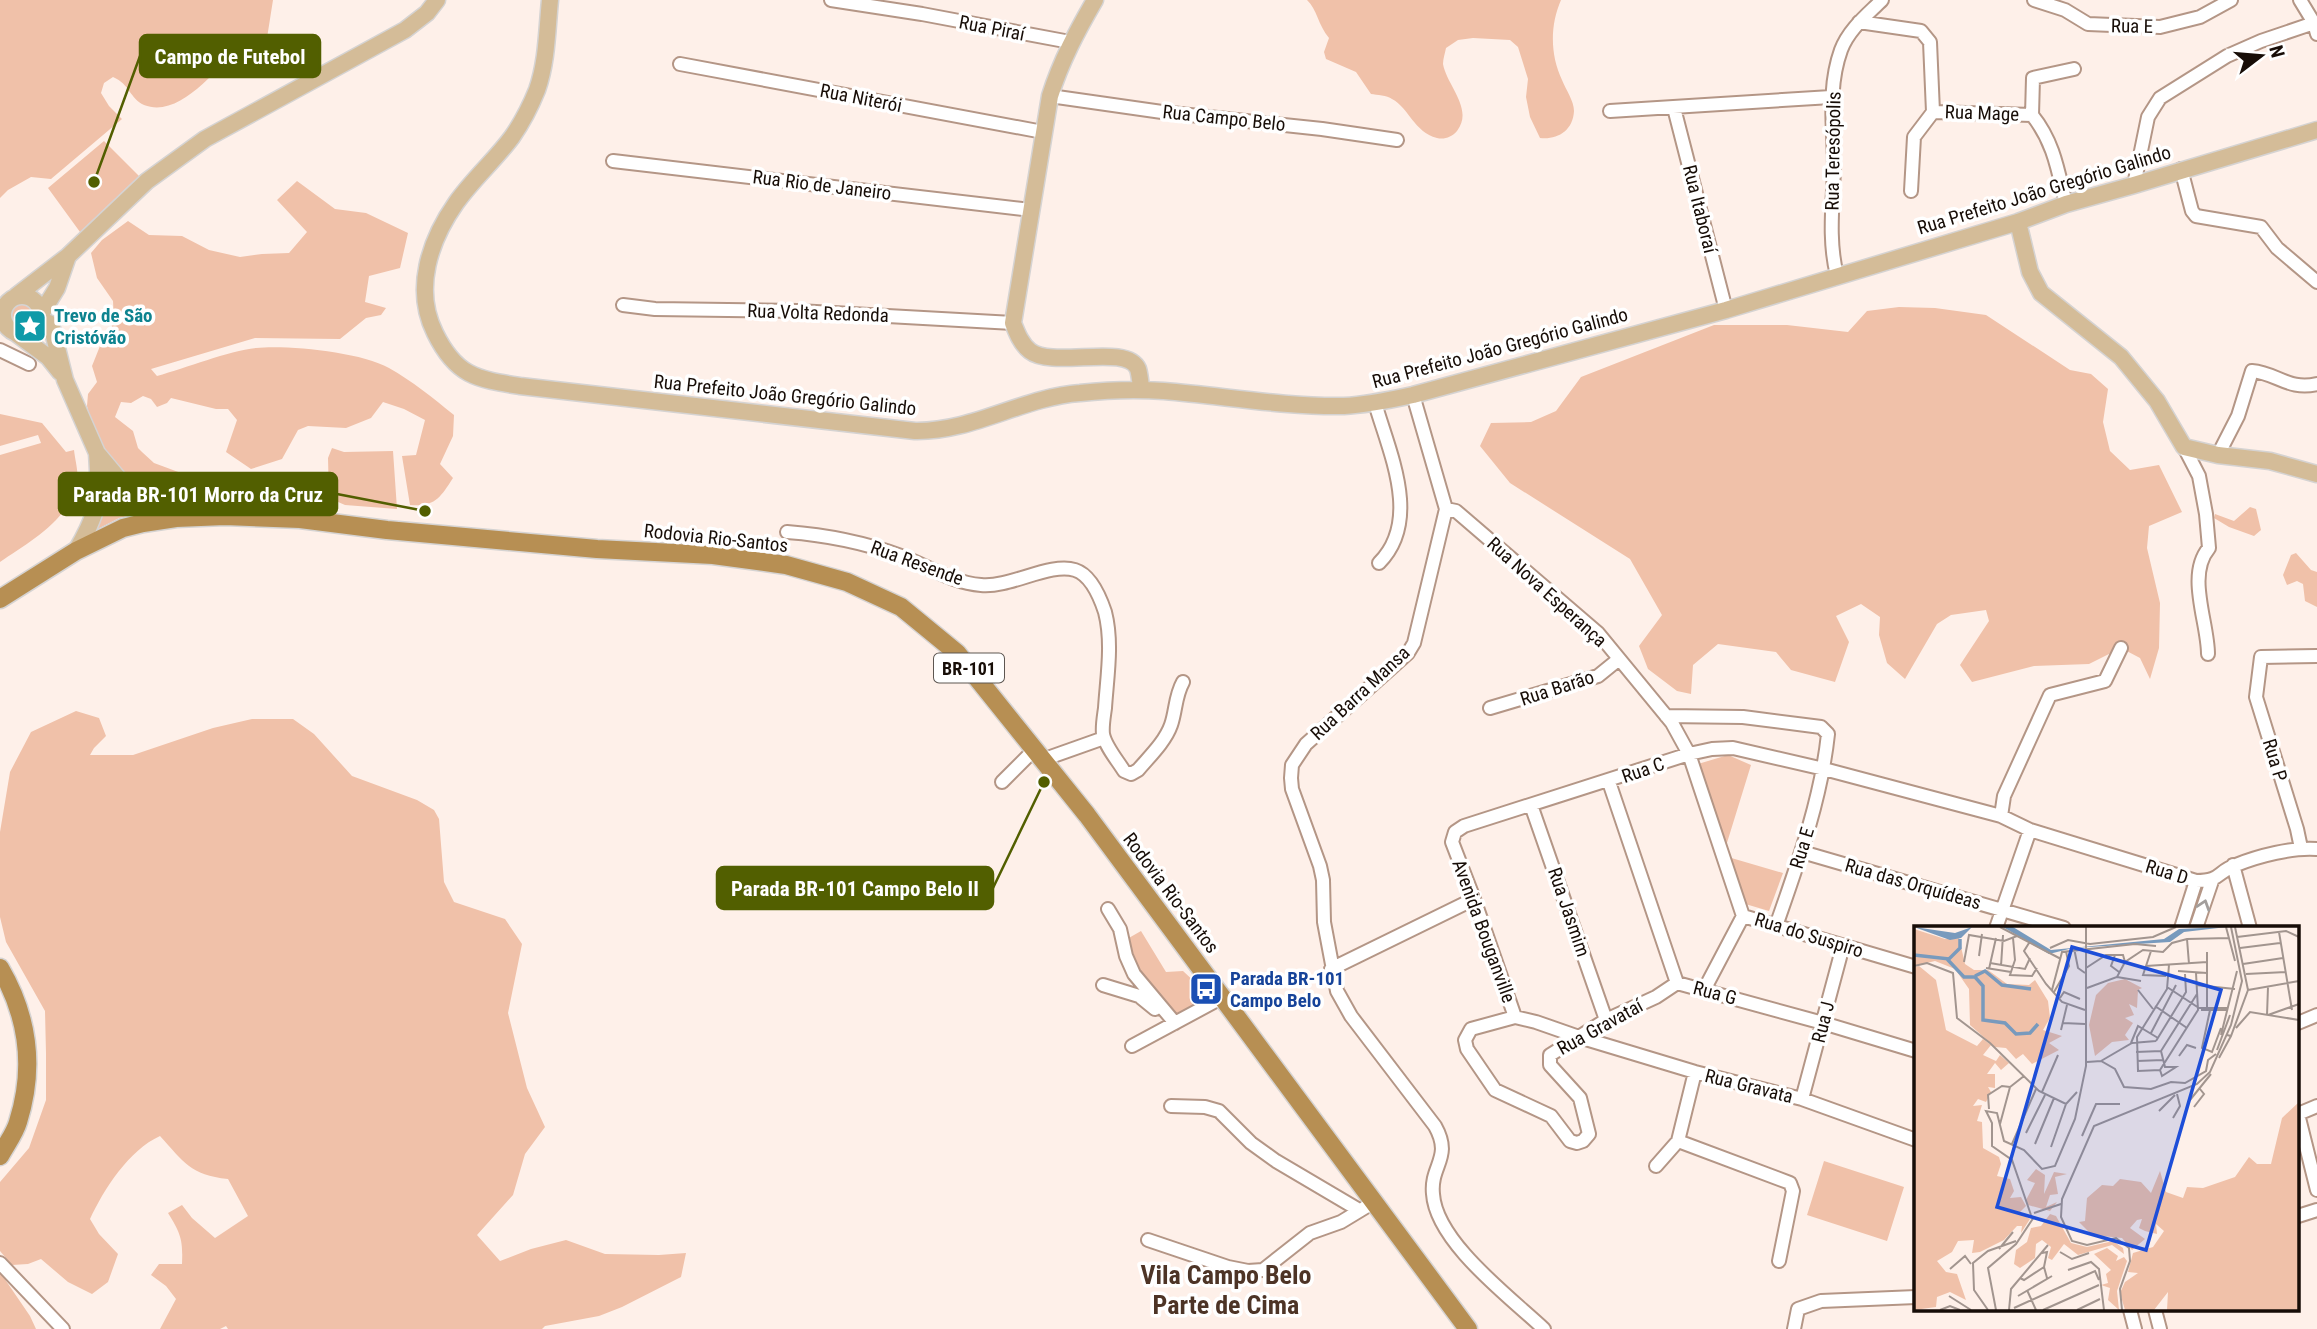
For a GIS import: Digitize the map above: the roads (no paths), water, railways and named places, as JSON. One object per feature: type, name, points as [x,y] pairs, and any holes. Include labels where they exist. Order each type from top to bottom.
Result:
[{"type":"highway","name":"Rodovia Rio-Santos","points":[[0,599],[76,551],[123,528],[176,518],[225,516],[299,519],[597,549],[713,555],[786,565],[847,582],[901,607],[957,653],[1087,815],[1223,997],[1367,1206],[1468,1329]]},
{"type":"highway","points":[[0,968],[12,989],[28,1049],[24,1096],[18,1124],[0,1156]]},
{"type":"main road","points":[[65,380],[48,357],[9,331],[3,319],[8,301],[68,256],[147,181],[205,139],[405,30],[427,13],[437,0]]},
{"type":"main road","name":"Rua Prefeito João Gregório Galindo","points":[[550,0],[545,55],[537,89],[512,136],[456,203],[437,237],[423,282],[431,327],[440,344],[458,366],[482,380],[520,386],[915,431],[958,427],[1056,396],[1078,393],[1142,390],[1264,403],[1346,406],[1413,395],[1726,310],[2018,222],[2066,204],[2317,130]]},
{"type":"main road","points":[[1095,0],[1070,43],[1050,96],[1013,323],[1028,350],[1039,356],[1056,359],[1112,357],[1132,362],[1138,369],[1142,390]]},
{"type":"main road","points":[[2018,222],[2030,272],[2041,293],[2121,357],[2157,401],[2184,447],[2218,455],[2270,460],[2317,474]]},
{"type":"main road","points":[[9,331],[29,333],[38,326],[57,288],[68,256]]},
{"type":"main road","points":[[8,301],[22,295],[33,299],[41,317],[52,327],[65,380],[97,453],[128,490],[176,518]]},
{"type":"main road","points":[[76,551],[94,518],[97,506],[97,453]]},
{"type":"street","name":"Rua Piraí","points":[[831,0],[922,14],[1070,43]]},
{"type":"street","name":"Rua Teresópolis","points":[[1837,275],[1832,256],[1834,163],[1831,97],[1842,48],[1859,22],[1882,0]]},
{"type":"street","name":"Rua E","points":[[2034,0],[2065,10],[2088,24],[2160,27],[2200,17],[2231,0]]},
{"type":"street","points":[[2134,185],[2148,117],[2160,98],[2227,56],[2261,41],[2316,28],[2300,0]]},
{"type":"street","points":[[1859,22],[1921,30],[1930,42],[1933,112],[1914,137],[1911,191]]},
{"type":"street","name":"Rua Niterói","points":[[680,64],[1043,132]]},
{"type":"street","points":[[2066,204],[2052,147],[2042,127],[2032,115],[2033,78],[2074,69]]},
{"type":"street","name":"Rua Campo Belo","points":[[1050,96],[1397,140]]},
{"type":"street","points":[[1610,111],[1831,97]]},
{"type":"street","name":"Rua Itaboraí","points":[[1674,108],[1726,310]]},
{"type":"street","name":"Rua Mage","points":[[1933,112],[2032,115]]},
{"type":"street","name":"Rua Rio de Janeiro","points":[[613,160],[1031,209]]},
{"type":"street","points":[[2181,169],[2192,211],[2196,216],[2261,227],[2277,248],[2317,282]]},
{"type":"street","name":"Rua Volta Redonda","points":[[624,305],[655,309],[798,312],[1013,323]]},
{"type":"street","points":[[0,350],[29,364]]},
{"type":"street","points":[[2218,455],[2238,416],[2252,371],[2263,372],[2295,386],[2317,384]]},
{"type":"street","name":"Rua Barra Mansa","points":[[1413,395],[1446,509],[1414,643],[1408,653],[1319,730],[1299,753],[1292,765],[1292,789],[1321,866],[1324,922],[1337,991],[1351,1016],[1441,1137],[1443,1154],[1432,1193],[1443,1227],[1464,1254],[1544,1329]]},
{"type":"street","points":[[1375,403],[1400,492],[1401,513],[1388,554],[1379,563]]},
{"type":"street","points":[[2184,447],[2199,476],[2206,514],[2209,548],[2200,558],[2199,587],[2208,654]]},
{"type":"street","name":"Rua Nova Esperança","points":[[1446,509],[1457,511],[1598,633],[1666,716],[1689,754]]},
{"type":"street","name":"Rua Resende","points":[[787,532],[853,540],[903,556],[951,578],[980,585],[1004,584],[1066,569],[1082,574],[1101,600],[1105,615],[1109,646],[1104,738]]},
{"type":"street","points":[[2001,816],[2004,796],[2050,695],[2105,681],[2121,648]]},
{"type":"street","name":"Rua P","points":[[2301,848],[2256,697],[2260,657],[2317,656]]},
{"type":"street","name":"Rua Barão","points":[[1490,708],[1598,676],[1619,659]]},
{"type":"street","points":[[1002,782],[1038,755],[1104,738],[1124,771],[1131,774],[1138,770],[1166,735],[1183,682]]},
{"type":"street","name":"Rua E","points":[[1666,716],[1743,717],[1821,727],[1828,734],[1824,769],[1802,852],[1776,926]]},
{"type":"street","name":"Rua C","points":[[1464,826],[1712,749],[1733,748],[1824,769]]},
{"type":"street","name":"Rua do Suspiro","points":[[1689,754],[1743,916],[1914,966]]},
{"type":"street","name":"Rua D","points":[[1824,769],[2001,816],[2030,830],[2196,881],[2212,881],[2233,865],[2301,848]]},
{"type":"street","name":"Rua G","points":[[1609,782],[1677,983],[1914,1050]]},
{"type":"street","name":"Rua Jasmim","points":[[1531,805],[1606,1020]]},
{"type":"street","name":"Avenida Bouganville","points":[[1464,826],[1455,832],[1452,842],[1515,1017],[1579,1038]]},
{"type":"street","points":[[1997,926],[2030,830]]},
{"type":"street","points":[[2301,848],[2317,849]]},
{"type":"street","name":"Rua das Orquídeas","points":[[1802,852],[2057,926]]},
{"type":"street","points":[[2233,865],[2249,926]]},
{"type":"street","points":[[2182,926],[2196,881]]},
{"type":"street","points":[[2197,926],[2212,881]]},
{"type":"street","points":[[1331,969],[1474,899]]},
{"type":"street","points":[[1108,909],[1120,929],[1126,956],[1134,974],[1170,1025]]},
{"type":"street","points":[[1704,990],[1743,916]]},
{"type":"street","name":"Rua J","points":[[1802,1099],[1843,946]]},
{"type":"street","name":"Rua Gravataí","points":[[1515,1017],[1471,1029],[1467,1035],[1467,1049],[1496,1090],[1550,1116],[1570,1141],[1577,1143],[1589,1134],[1585,1112],[1580,1098],[1550,1065],[1550,1055],[1606,1020],[1677,983]]},
{"type":"street","points":[[1103,985],[1125,990],[1148,1002],[1170,1025]]},
{"type":"street","points":[[1132,1046],[1223,997]]},
{"type":"street","points":[[2300,1022],[2317,1015]]},
{"type":"street","name":"Rua Gravata","points":[[1579,1038],[1695,1072],[1802,1099],[1914,1139]]},
{"type":"street","points":[[1656,1166],[1678,1141],[1695,1072]]},
{"type":"street","points":[[1171,1106],[1205,1107],[1219,1111],[1251,1143],[1276,1161],[1367,1206]]},
{"type":"street","points":[[2300,1113],[2317,1106]]},
{"type":"street","points":[[2300,1122],[2317,1190]]},
{"type":"street","points":[[1678,1141],[1790,1183],[1793,1191],[1779,1261]]},
{"type":"street","points":[[1148,1240],[1228,1267],[1248,1271],[1263,1270],[1310,1233],[1341,1222],[1367,1206]]},
{"type":"street","points":[[2300,1215],[2317,1210]]},
{"type":"street","points":[[0,1263],[63,1329]]},
{"type":"street","points":[[1794,1329],[1798,1309],[1821,1301],[1914,1297]]},
{"type":"street","points":[[2131,1312],[2135,1329]]},
{"type":"street","points":[[2156,1312],[2160,1329]]},
{"type":"place","name":"Campo de Futebol","points":[[94,182]]},
{"type":"place","name":"Trevo de São Cristóvão","points":[[30,326]]},
{"type":"place","name":"Parada BR-101 Morro da Cruz","points":[[425,511]]},
{"type":"place","name":"Parada BR-101 Campo Belo II","points":[[1044,782]]},
{"type":"place","name":"Parada BR-101 Campo Belo","points":[[1206,989]]},
{"type":"district","name":"Vila Campo Belo Parte de Cima","points":[[1226,1290]]}]
